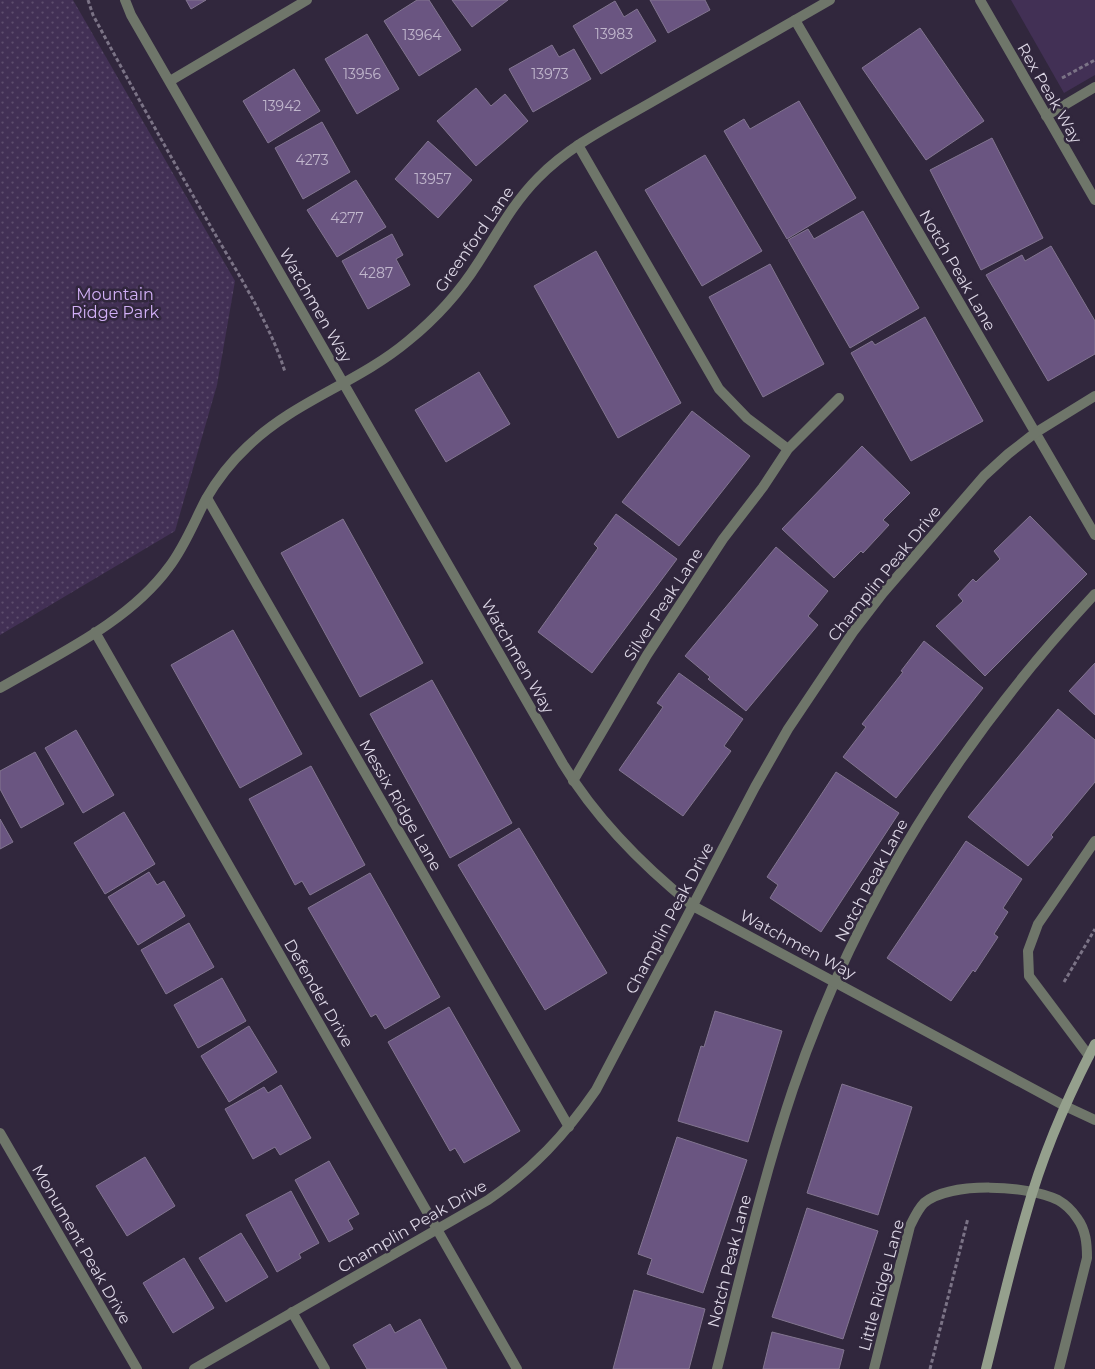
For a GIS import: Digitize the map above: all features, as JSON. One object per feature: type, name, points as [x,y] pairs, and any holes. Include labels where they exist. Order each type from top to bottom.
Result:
[{"type":"main road","points":[[986,1369],[1033,1191],[1066,1106],[1095,1044]]},
{"type":"street","name":"Watchmen Way","points":[[125,0],[131,15],[573,781],[611,830],[639,860],[693,906],[1095,1120]]},
{"type":"street","points":[[170,81],[306,0]]},
{"type":"street","name":"Greenford Lane","points":[[0,688],[96,632],[124,613],[156,584],[182,547],[207,498],[224,472],[244,449],[266,429],[290,412],[378,363],[406,343],[432,320],[477,265],[508,213],[545,171],[578,145],[830,0]]},
{"type":"street","name":"Rex Peak Way","points":[[980,0],[1095,200]]},
{"type":"street","name":"Notch Peak Lane","points":[[794,20],[1095,534]]},
{"type":"street","points":[[1046,116],[1095,87]]},
{"type":"street","points":[[578,145],[719,389],[747,418],[788,449]]},
{"type":"street","name":"Champlin Peak Drive","points":[[194,1369],[488,1200],[536,1162],[569,1127],[596,1090],[788,729],[853,632],[883,593],[984,476],[1035,433],[1095,396]]},
{"type":"street","name":"Silver Peak Lane","points":[[573,781],[647,655],[723,538],[763,487],[788,449],[839,398]]},
{"type":"street","name":"Messix Ridge Lane","points":[[207,498],[569,1127]]},
{"type":"street","name":"Notch Peak Lane","points":[[717,1369],[772,1156],[793,1088],[835,981],[863,922],[894,864],[953,769],[1021,677],[1095,594]]},
{"type":"street","name":"Defender Drive","points":[[96,632],[517,1369]]},
{"type":"street","points":[[1089,1056],[1029,976],[1028,951],[1038,924],[1095,841]]},
{"type":"street","name":"Monument Peak Drive","points":[[0,1133],[137,1369]]},
{"type":"street","name":"Little Ridge Lane","points":[[874,1369],[910,1226],[916,1214],[924,1204],[935,1196],[967,1189],[1004,1188],[1033,1191],[1058,1200],[1077,1218],[1083,1229],[1087,1243],[1087,1258],[1059,1369]]},
{"type":"street","points":[[292,1312],[325,1369]]},
{"type":"path","points":[[88,0],[93,15],[146,114],[251,296],[281,358],[285,372]]},
{"type":"path","points":[[1062,78],[1095,60]]},
{"type":"path","points":[[1064,982],[1095,930]]},
{"type":"path","points":[[930,1369],[968,1218]]},
{"type":"green space","name":"Mountain Ridge Park","points":[[0,0],[73,0],[235,281],[217,385],[175,531],[0,635]]},
{"type":"green space","points":[[1011,0],[1095,0],[1095,75],[1064,93]]},
{"type":"building","points":[[186,0],[206,0],[191,9]]},
{"type":"building","points":[[417,0],[429,0],[461,50],[419,76],[384,21]]},
{"type":"building","points":[[452,0],[508,0],[472,27]]},
{"type":"building","points":[[650,0],[705,0],[710,10],[668,33]]},
{"type":"building","points":[[615,1],[624,17],[637,9],[656,41],[601,74],[573,26]]},
{"type":"building","points":[[920,28],[984,121],[926,160],[862,68]]},
{"type":"building","points":[[367,34],[399,89],[357,114],[325,59]]},
{"type":"building","points":[[552,45],[559,57],[574,49],[591,79],[533,112],[509,69]]},
{"type":"building","points":[[294,69],[320,111],[268,143],[243,101]]},
{"type":"building","points":[[476,88],[491,106],[505,94],[528,121],[476,166],[437,121]]},
{"type":"building","points":[[799,101],[856,198],[787,239],[724,131],[744,119],[750,129]]},
{"type":"building","points":[[322,122],[350,172],[303,199],[275,148]]},
{"type":"building","points":[[992,138],[1043,238],[981,270],[930,170]]},
{"type":"building","points":[[428,141],[472,180],[438,218],[395,179]]},
{"type":"building","points":[[705,155],[762,251],[702,286],[645,190]]},
{"type":"building","points":[[356,180],[386,227],[337,257],[307,210]]},
{"type":"building","points":[[863,211],[919,308],[850,348],[788,240],[808,229],[814,239]]},
{"type":"building","points":[[392,234],[403,255],[396,259],[410,285],[368,309],[342,261]]},
{"type":"building","points":[[1051,246],[1095,321],[1095,354],[1048,381],[986,275],[1022,255],[1025,261]]},
{"type":"building","points":[[596,251],[681,403],[618,438],[534,286]]},
{"type":"building","points":[[770,264],[824,364],[763,397],[709,297]]},
{"type":"building","points":[[925,317],[983,421],[911,461],[851,353],[872,341],[875,345]]},
{"type":"building","points":[[479,372],[510,424],[446,462],[415,410]]},
{"type":"building","points":[[692,411],[750,456],[679,546],[622,502]]},
{"type":"building","points":[[862,446],[910,493],[883,520],[889,525],[863,553],[861,551],[834,578],[782,529]]},
{"type":"building","points":[[616,514],[677,559],[592,673],[538,632],[598,548],[594,544]]},
{"type":"building","points":[[1030,516],[1087,574],[985,676],[936,626],[963,601],[958,595],[973,579],[976,582],[1000,559],[994,551]]},
{"type":"building","points":[[343,519],[423,663],[360,697],[281,553]]},
{"type":"building","points":[[776,547],[828,591],[808,616],[818,625],[746,711],[708,679],[710,677],[685,656]]},
{"type":"building","points":[[233,630],[302,754],[240,788],[171,665]]},
{"type":"building","points":[[924,641],[983,688],[896,798],[843,757],[866,727],[862,724],[903,672],[901,671]]},
{"type":"building","points":[[1095,663],[1095,715],[1069,691]]},
{"type":"building","points":[[679,673],[743,719],[724,746],[731,751],[683,816],[619,770],[663,707],[657,703]]},
{"type":"building","points":[[432,680],[512,823],[450,858],[370,714]]},
{"type":"building","points":[[1058,709],[1095,740],[1095,782],[1028,866],[968,817]]},
{"type":"building","points":[[76,730],[114,795],[83,813],[45,748]]},
{"type":"building","points":[[35,752],[64,804],[21,828],[0,789],[0,771]]},
{"type":"building","points":[[311,766],[365,865],[310,895],[302,881],[295,885],[249,799]]},
{"type":"building","points":[[836,772],[899,813],[821,932],[770,898],[778,885],[767,877]]},
{"type":"building","points":[[124,812],[155,864],[105,894],[74,843]]},
{"type":"building","points":[[0,819],[13,842],[0,849]]},
{"type":"building","points":[[519,828],[607,973],[545,1010],[458,865]]},
{"type":"building","points":[[966,841],[1022,879],[1003,908],[1008,912],[994,934],[998,937],[975,972],[973,970],[951,1001],[887,958]]},
{"type":"building","points":[[149,872],[157,885],[164,881],[185,916],[138,945],[108,897]]},
{"type":"building","points":[[370,873],[440,997],[385,1029],[376,1014],[371,1017],[308,908]]},
{"type":"building","points":[[189,923],[214,967],[166,994],[141,950]]},
{"type":"building","points":[[222,978],[246,1021],[198,1048],[174,1005]]},
{"type":"building","points":[[449,1007],[520,1131],[464,1163],[455,1148],[450,1151],[388,1042]]},
{"type":"building","points":[[715,1011],[782,1031],[748,1142],[678,1121],[701,1046],[704,1047]]},
{"type":"building","points":[[249,1026],[277,1072],[229,1102],[201,1056]]},
{"type":"building","points":[[842,1084],[912,1107],[878,1215],[807,1193]]},
{"type":"building","points":[[281,1085],[311,1138],[280,1155],[275,1147],[253,1159],[225,1109],[264,1087],[268,1093]]},
{"type":"building","points":[[677,1137],[747,1160],[703,1293],[647,1274],[652,1259],[638,1254]]},
{"type":"building","points":[[145,1157],[175,1206],[127,1236],[96,1186]]},
{"type":"building","points":[[329,1161],[359,1214],[348,1220],[353,1229],[329,1242],[295,1180]]},
{"type":"building","points":[[291,1191],[319,1243],[299,1254],[301,1258],[277,1272],[246,1215]]},
{"type":"building","points":[[807,1208],[878,1231],[843,1339],[772,1317]]},
{"type":"building","points":[[241,1233],[268,1277],[226,1302],[199,1258]]},
{"type":"building","points":[[184,1258],[214,1308],[173,1333],[143,1283]]},
{"type":"building","points":[[634,1290],[705,1309],[689,1369],[613,1369]]},
{"type":"building","points":[[420,1319],[447,1369],[367,1369],[353,1345],[390,1324],[395,1333]]},
{"type":"building","points":[[772,1332],[844,1350],[839,1369],[763,1369]]}]
